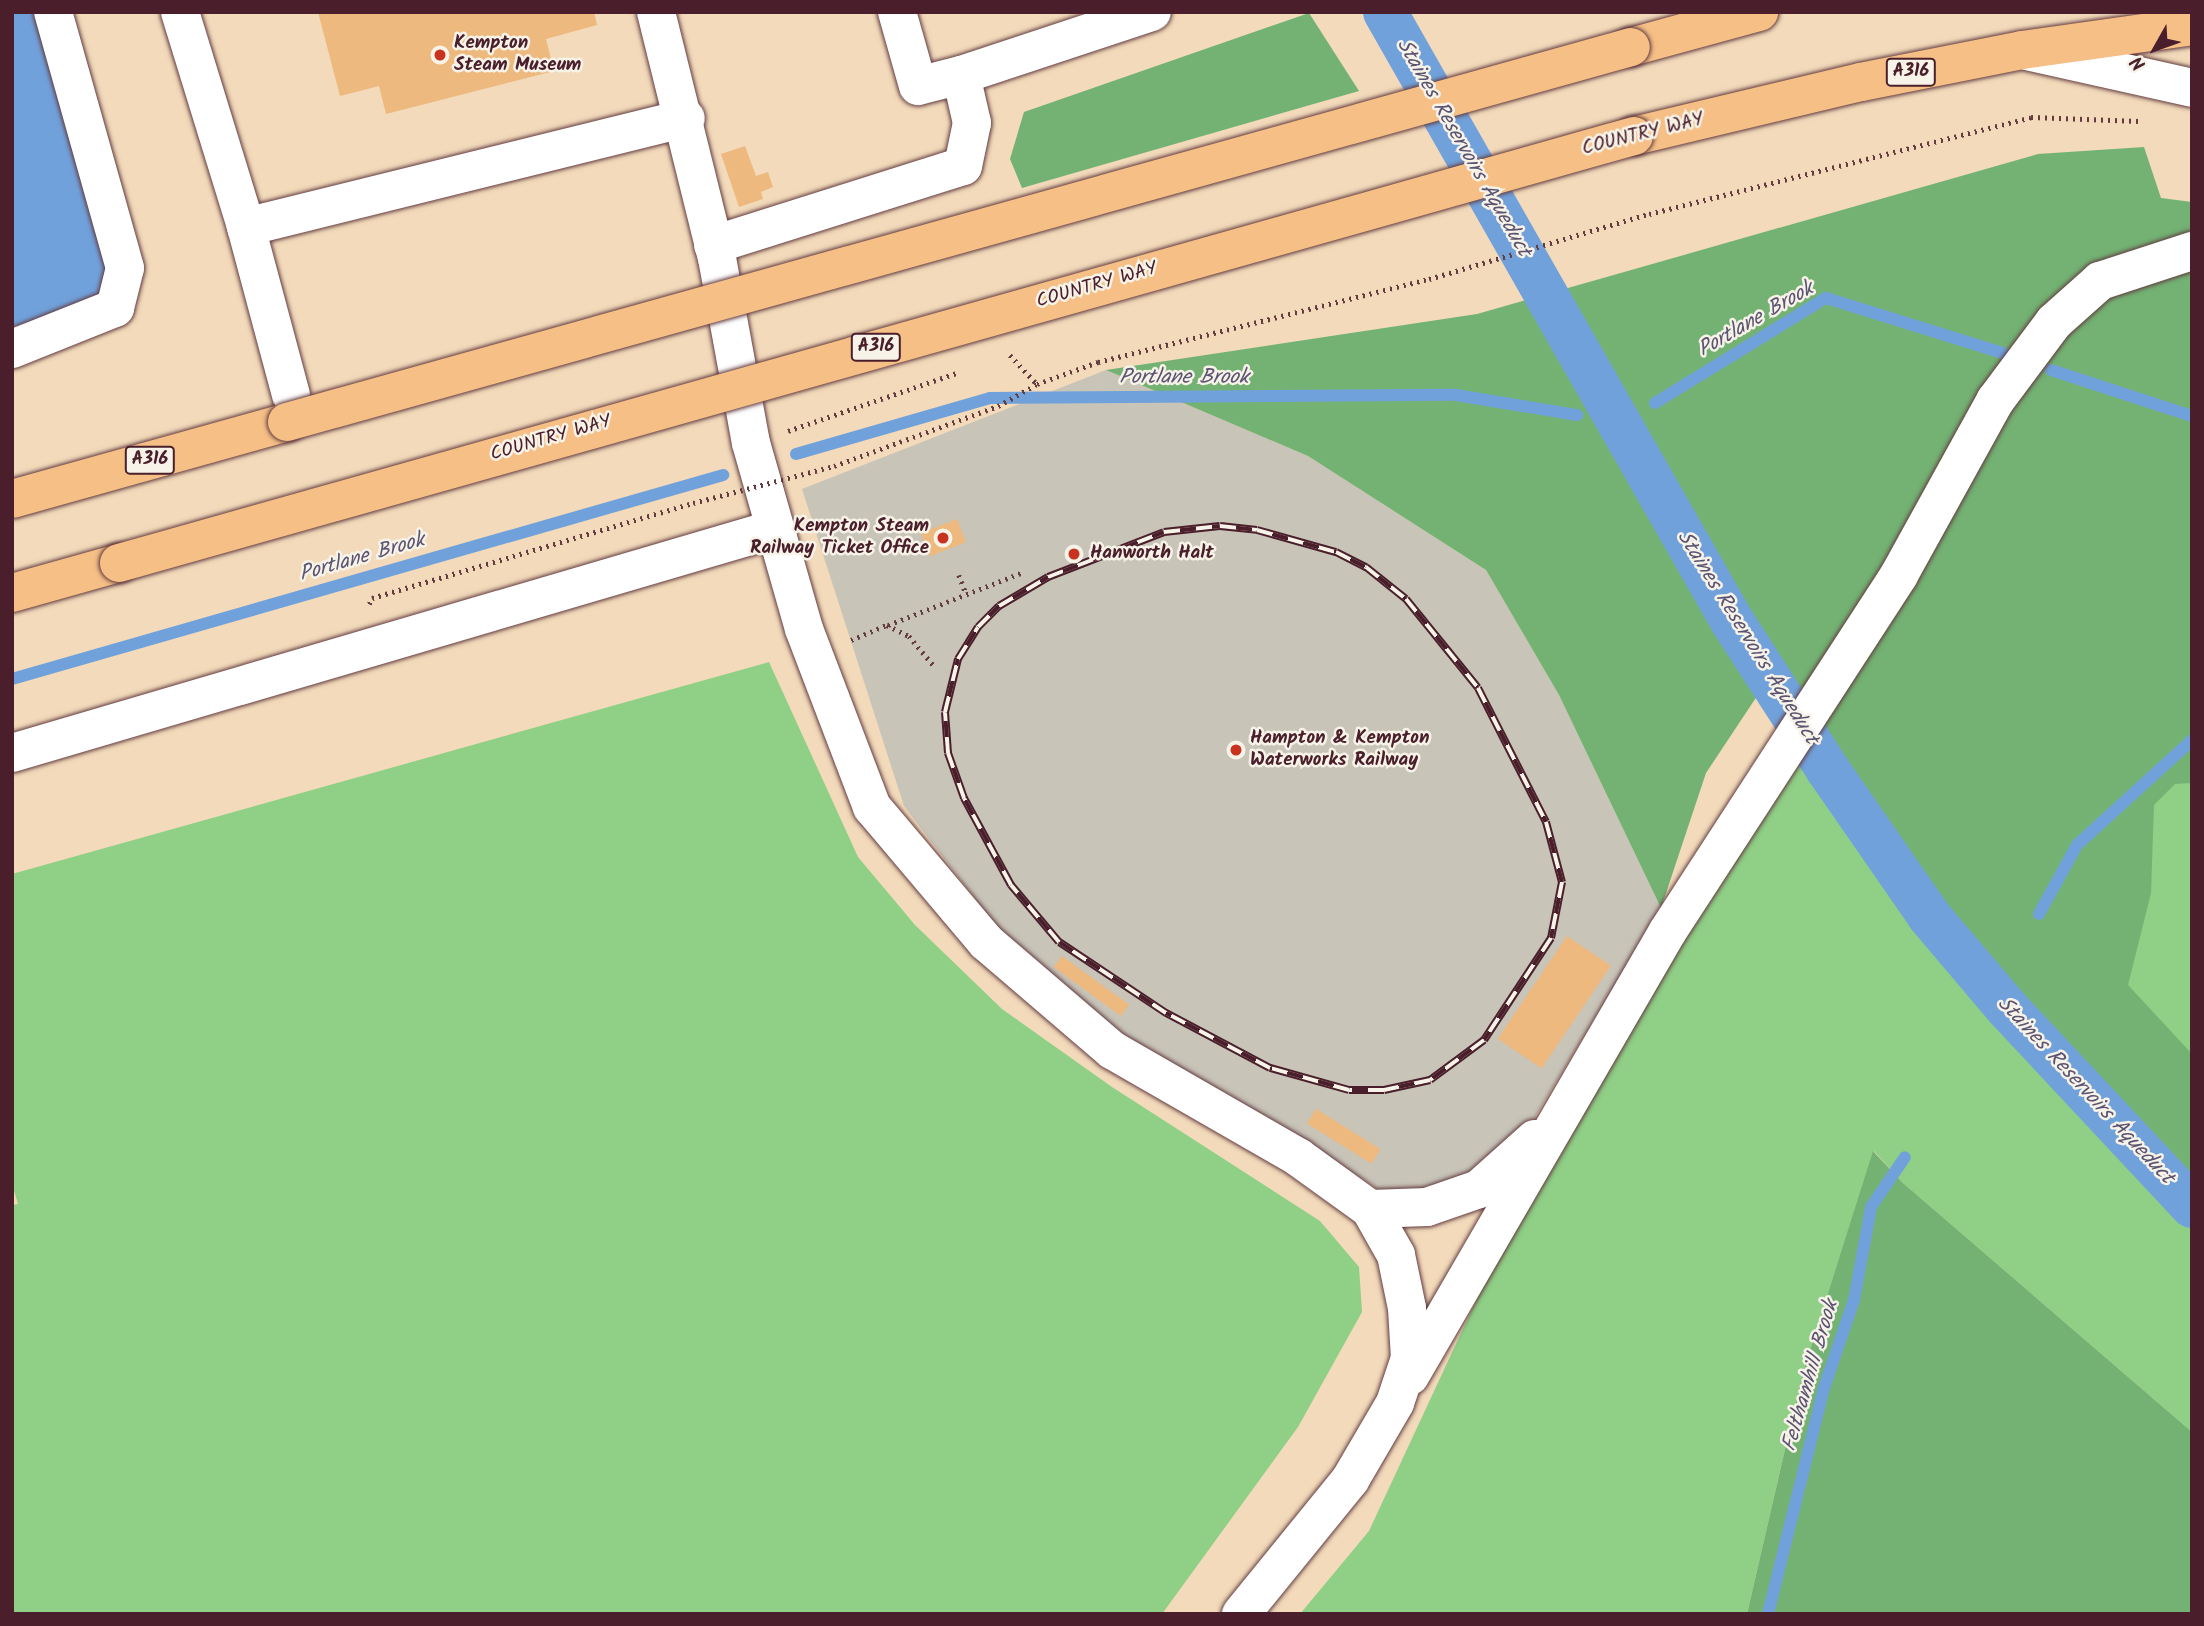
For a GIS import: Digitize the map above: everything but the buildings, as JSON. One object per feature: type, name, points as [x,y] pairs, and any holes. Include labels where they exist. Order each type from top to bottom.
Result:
[{"type":"highway","name":"A316","points":[[12,499],[289,409],[1759,12]]},
{"type":"highway","name":"COUNTRY WAY","points":[[12,593],[1634,136],[1861,82],[2022,50],[2192,26]]},
{"type":"highway","points":[[12,478],[289,409]]},
{"type":"lane","points":[[12,349],[115,309],[125,268],[53,12]]},
{"type":"lane","points":[[180,12],[246,227],[289,409]]},
{"type":"lane","points":[[656,12],[685,118],[713,245],[751,443],[774,529],[804,629],[872,807],[986,942],[1112,1050],[1298,1157],[1370,1209],[1396,1255],[1408,1308],[1410,1358],[1395,1403]]},
{"type":"lane","points":[[897,12],[918,86],[961,75],[1152,12]]},
{"type":"lane","points":[[2022,50],[2192,88]]},
{"type":"lane","points":[[713,245],[963,166],[972,123],[961,75]]},
{"type":"lane","points":[[246,227],[685,118]]},
{"type":"lane","points":[[1241,1614],[1350,1480],[1668,932],[1899,575],[1995,401],[2054,322],[2099,281],[2192,251]]},
{"type":"lane","points":[[12,753],[774,529]]},
{"type":"lane","points":[[1370,1209],[1427,1207],[1479,1189],[1515,1161],[1573,1098]]},
{"type":"path","points":[[372,598],[834,466],[998,406],[1037,384],[1098,362],[1429,279],[1561,238],[2031,117],[2146,122]]},
{"type":"path","points":[[999,358],[1012,354],[1037,384]]},
{"type":"path","points":[[751,443],[973,367]]},
{"type":"path","points":[[804,629],[845,642],[1023,572]]},
{"type":"path","points":[[958,575],[966,593]]},
{"type":"path","points":[[887,625],[909,636],[934,666]]},
{"type":"shaded area","name":"Hampton & Kempton Waterworks Railway","points":[[1106,370],[1308,456],[1486,570],[1559,695],[1661,908],[1518,1145],[1451,1187],[1391,1196],[1139,1048],[1004,936],[904,806],[802,489]]},
{"type":"green space","points":[[1309,13],[1359,91],[1022,188],[1010,159],[1024,112]]},
{"type":"green space","points":[[2144,147],[2161,198],[2192,202],[2192,783],[2175,784],[2154,805],[2151,893],[2128,985],[2192,1054],[2192,1220],[2038,1068],[1945,913],[1882,867],[1859,793],[1777,666],[1706,773],[1661,908],[1559,695],[1486,570],[1308,456],[1106,370],[1477,314],[2038,154]]},
{"type":"green space","points":[[2192,251],[2192,1432],[1903,1183],[1874,1151],[1802,1376],[1747,1614],[1300,1614],[1369,1531],[1482,1288],[1757,795]]},
{"type":"green space","points":[[769,662],[858,857],[915,925],[1002,1009],[1112,1087],[1320,1221],[1359,1267],[1362,1312],[1298,1427],[1162,1614],[12,1614],[12,1205],[18,1204],[12,1184],[12,874]]},
{"type":"green space","points":[[1873,1151],[1903,1183],[2192,1432],[2192,1614],[1747,1614],[1802,1376]]},
{"type":"water","points":[[12,12],[35,12],[106,270],[102,291],[88,306],[12,327]]},
{"type":"waterway","name":"Staines Reservoirs Aqueduct","points":[[1385,12],[1732,621],[1828,770],[1929,916],[2007,1008],[2192,1206]]},
{"type":"waterway","name":"Portlane Brook","points":[[1655,403],[1826,298],[2003,353]]},
{"type":"waterway","name":"Portlane Brook","points":[[2051,370],[2192,416]]},
{"type":"waterway","name":"Portlane Brook","points":[[796,454],[990,398],[1456,395],[1577,415]]},
{"type":"waterway","name":"Portlane Brook","points":[[12,679],[723,475]]},
{"type":"waterway","name":"Felthamhill Brook","points":[[2039,914],[2077,845],[2192,740]]},
{"type":"waterway","name":"Felthamhill Brook","points":[[1768,1614],[1824,1388],[1854,1300],[1871,1207],[1905,1157]]},
{"type":"railway","points":[[1220,526],[1257,530],[1336,552],[1366,567],[1406,599],[1478,688],[1546,822],[1562,882],[1551,938],[1484,1040],[1430,1080],[1384,1090],[1349,1090],[1270,1068],[1166,1013],[1059,942],[1011,885],[964,798],[948,753],[945,712],[958,659],[978,627],[999,606],[1048,577],[1164,532],[1220,526]]},
{"type":"place","name":"Kempton Steam Museum","points":[[440,55]]},
{"type":"place","name":"Kempton Steam Railway Ticket Office","points":[[943,538]]},
{"type":"place","name":"Hanworth Halt","points":[[1074,554]]},
{"type":"place","name":"Hampton & Kempton Waterworks Railway","points":[[1236,750]]}]
